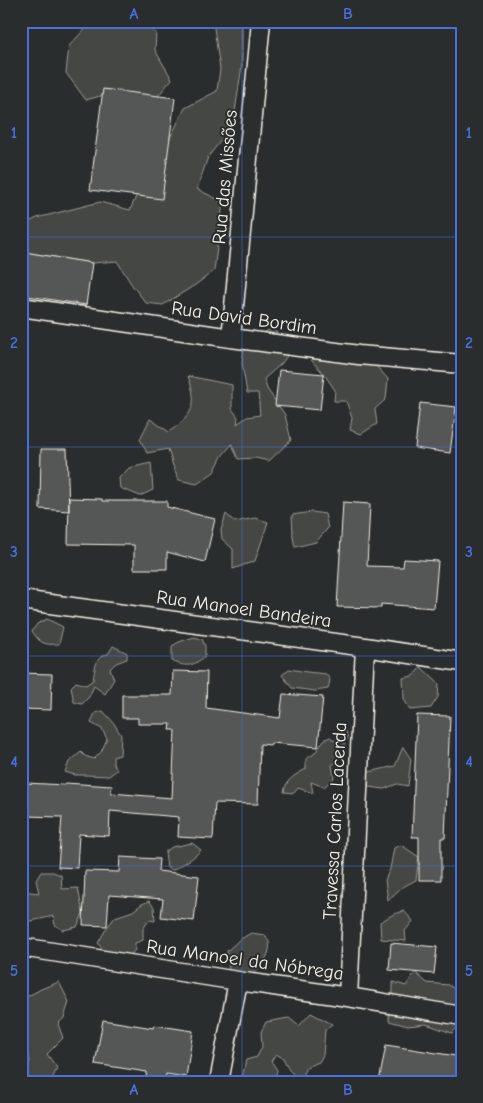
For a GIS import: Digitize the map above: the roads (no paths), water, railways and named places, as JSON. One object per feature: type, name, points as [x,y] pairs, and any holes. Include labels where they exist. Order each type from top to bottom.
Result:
[{"type":"street","name":"Rua das Missões","points":[[231,338],[261,21]]},
{"type":"street","name":"Rua David Bordim","points":[[21,307],[359,355],[462,364]]},
{"type":"street","name":"Rua Manoel Bandeira","points":[[21,600],[462,662]]},
{"type":"street","name":"Travessa Carlos Lacerda","points":[[348,997],[365,647]]},
{"type":"street","name":"Rua Manoel da Nóbrega","points":[[21,947],[462,1016]]},
{"type":"street","points":[[219,1082],[238,981]]}]
